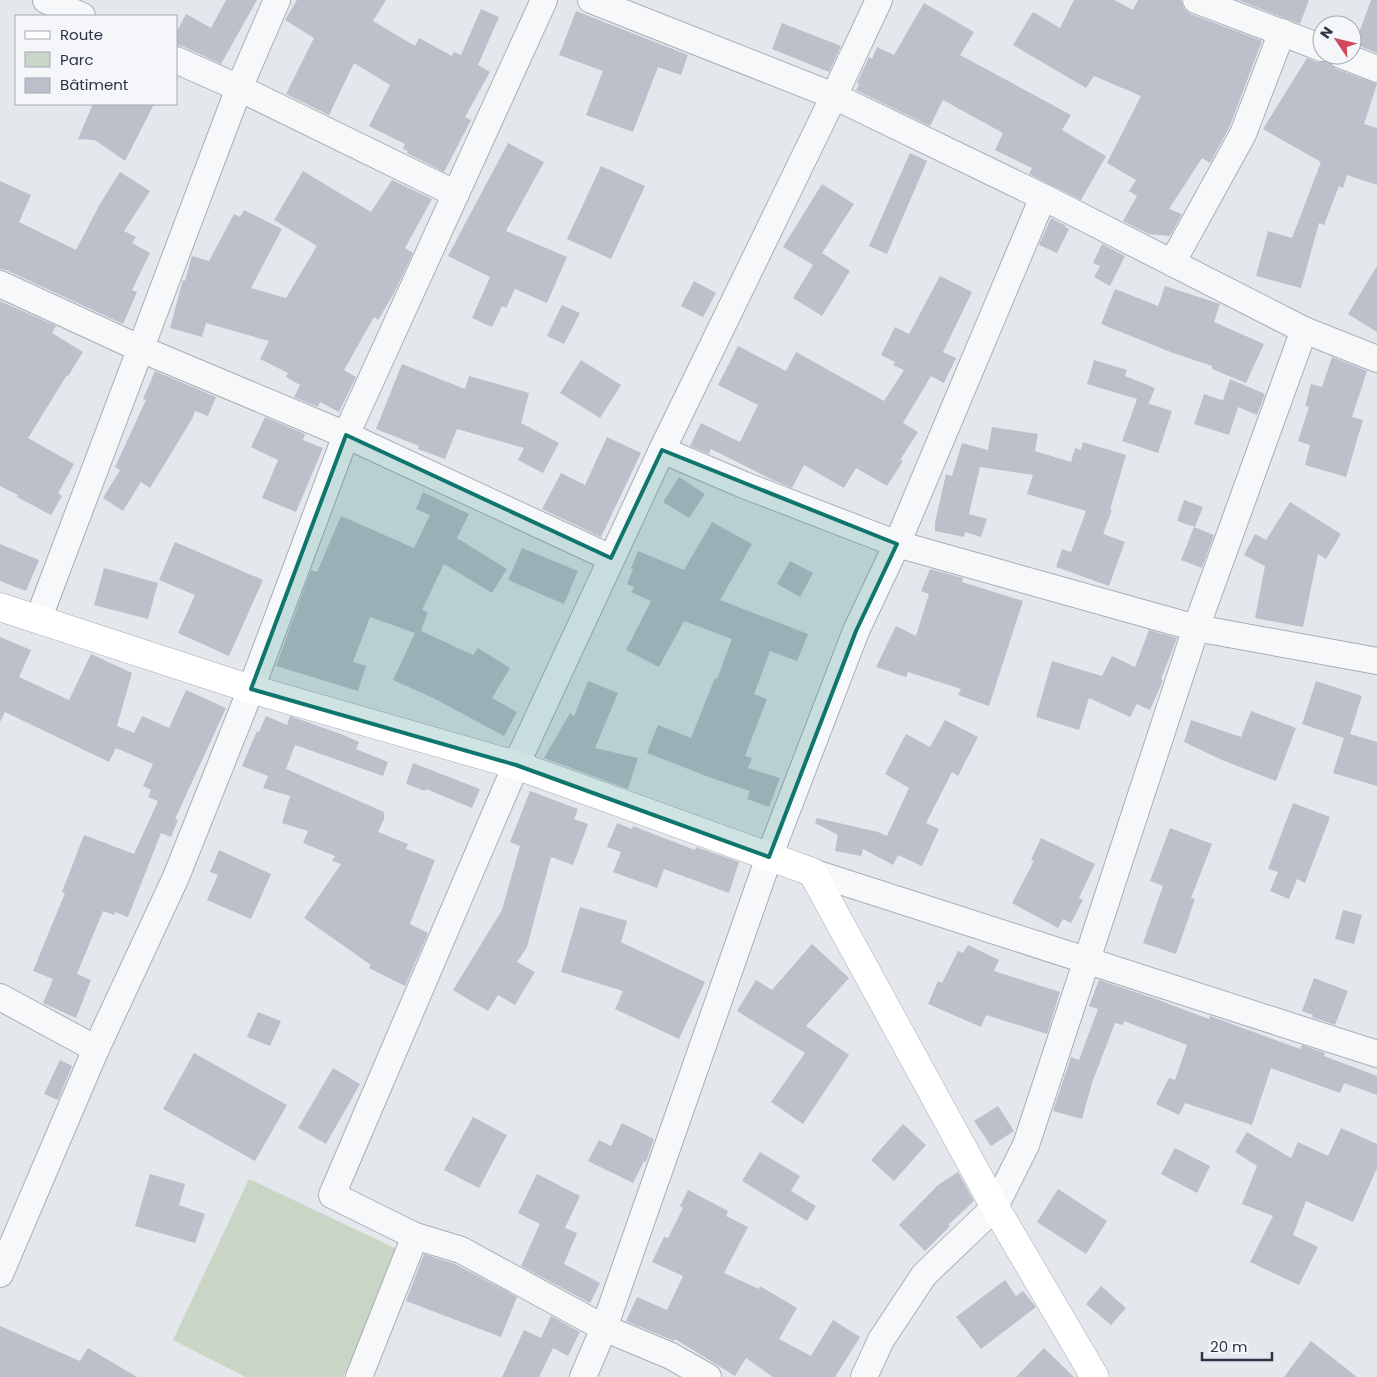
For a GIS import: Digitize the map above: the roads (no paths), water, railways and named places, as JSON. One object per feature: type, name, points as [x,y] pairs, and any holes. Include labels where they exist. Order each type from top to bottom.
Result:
[{"type":"main road","points":[[0,607],[252,689],[516,765],[812,872],[995,1207],[1095,1377]]},
{"type":"street","points":[[46,0],[80,15]]},
{"type":"street","points":[[38,620],[239,88],[277,0]]},
{"type":"street","points":[[0,1274],[96,1049],[176,877],[252,689],[346,435],[544,0]]},
{"type":"street","points":[[591,0],[834,96],[1043,197],[1304,330],[1377,359]]},
{"type":"street","points":[[708,1377],[671,1356],[604,1328],[461,1250],[415,1236],[332,1195],[516,765],[662,450],[879,0]]},
{"type":"street","points":[[1196,0],[1312,44]]},
{"type":"street","points":[[1172,263],[1243,134],[1282,32]]},
{"type":"street","points":[[178,61],[239,88],[456,194]]},
{"type":"street","points":[[1362,63],[1377,69]]},
{"type":"street","points":[[583,1377],[604,1328],[769,857],[856,631],[897,544],[1043,197]]},
{"type":"street","points":[[0,284],[141,349],[346,435],[611,558]]},
{"type":"street","points":[[864,1377],[881,1340],[924,1275],[995,1207],[1026,1145],[1196,628],[1304,330]]},
{"type":"street","points":[[662,450],[744,485],[897,544],[1196,628],[1377,661]]},
{"type":"street","points":[[812,872],[1087,959],[1377,1054]]},
{"type":"street","points":[[0,997],[96,1049]]},
{"type":"street","points":[[359,1377],[415,1236]]}]
